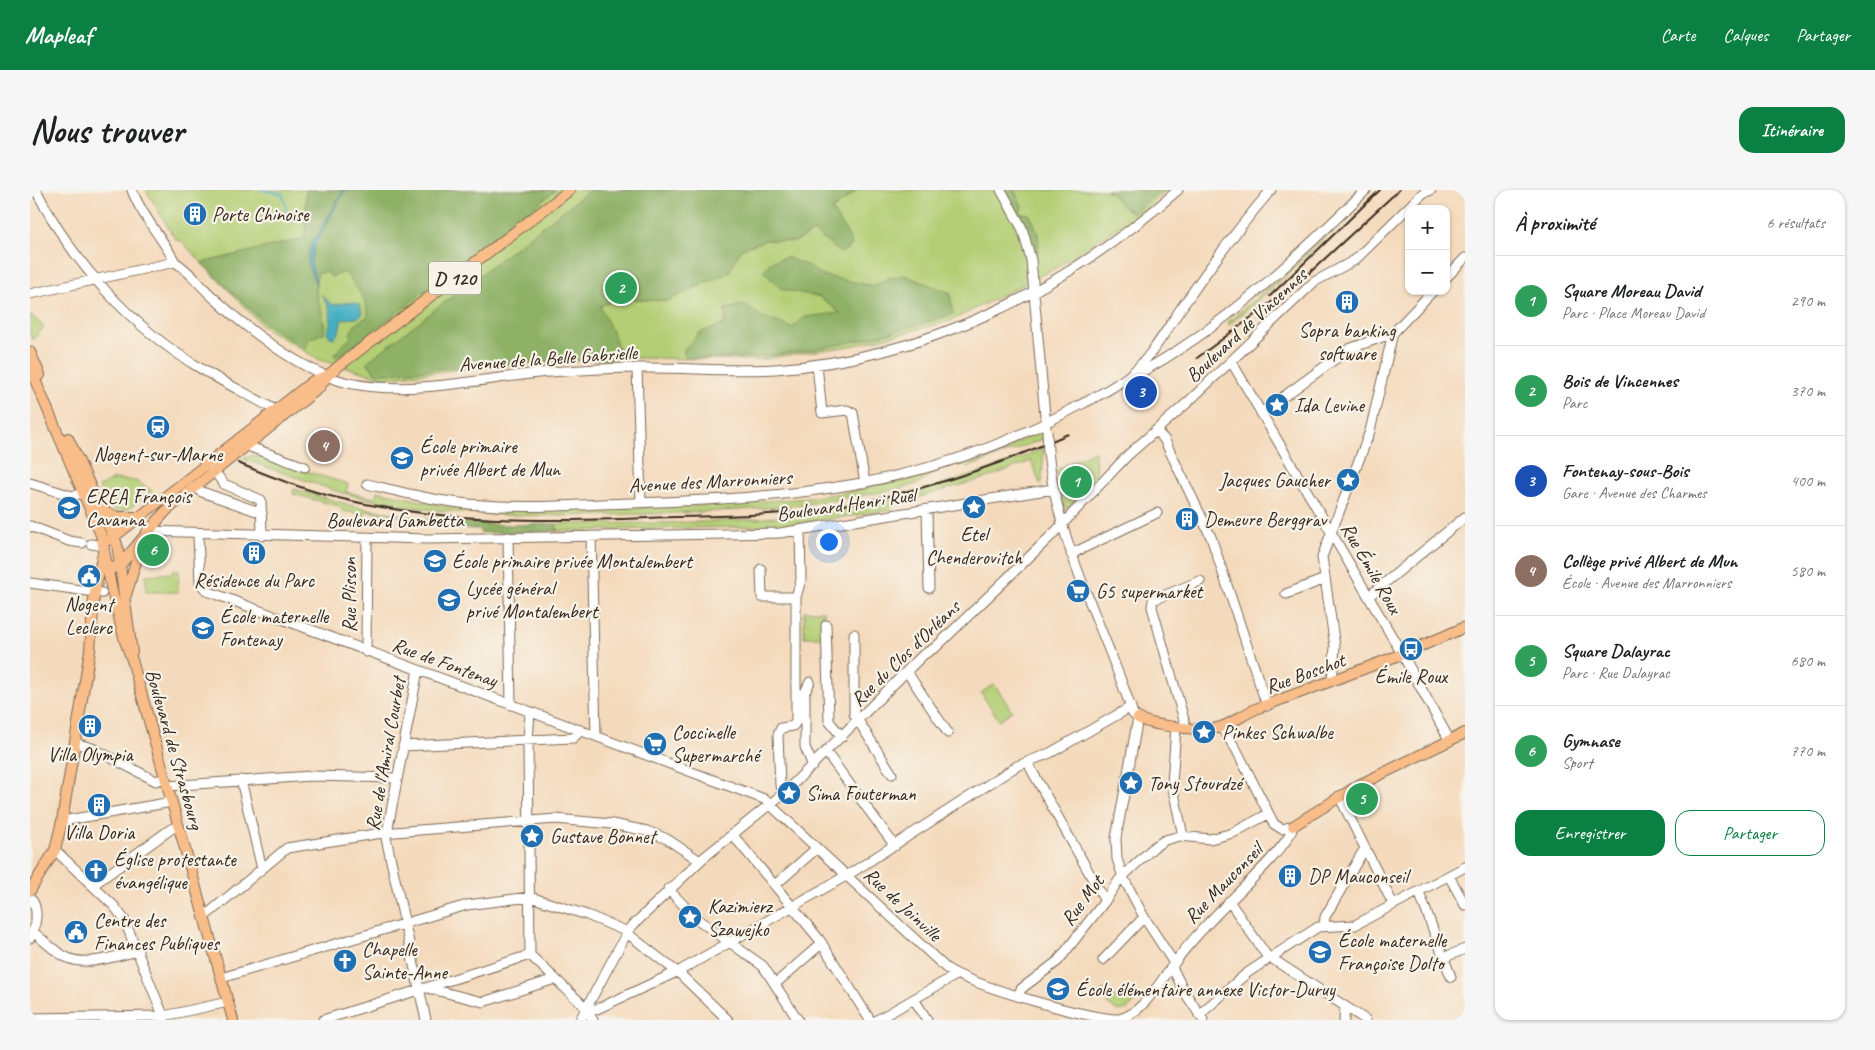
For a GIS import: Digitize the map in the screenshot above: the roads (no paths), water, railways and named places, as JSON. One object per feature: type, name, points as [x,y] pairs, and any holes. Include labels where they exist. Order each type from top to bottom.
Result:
[{"type":"main road","name":"D 120","points":[[104,546],[234,441],[313,381],[327,376],[570,190]]},
{"type":"main road","points":[[30,352],[87,490]]},
{"type":"main road","points":[[30,368],[87,490]]},
{"type":"main road","name":"D 120","points":[[121,564],[165,512],[319,388],[327,376]]},
{"type":"main road","name":"Boulevard de Strasbourg","points":[[87,490],[102,510],[114,536],[121,564],[132,660]]},
{"type":"main road","name":"Boulevard de Strasbourg","points":[[87,490],[104,546],[109,570],[103,591],[132,660],[233,1020]]},
{"type":"main road","points":[[102,510],[116,517],[138,517]]},
{"type":"main road","points":[[125,599],[134,563],[146,533]]},
{"type":"main road","points":[[32,884],[55,850],[62,821],[94,618],[103,591],[104,546]]},
{"type":"main road","points":[[109,570],[121,564]]},
{"type":"main road","name":"Rue Boschot","points":[[1221,727],[1267,706],[1402,656],[1465,627]]},
{"type":"main road","points":[[1138,718],[1153,724],[1181,727],[1221,727]]},
{"type":"main road","points":[[1293,826],[1339,796],[1392,767],[1465,733]]},
{"type":"street","points":[[36,190],[59,228],[97,280],[132,317],[155,337],[199,367],[285,415]]},
{"type":"street","name":"Avenue de la Belle Gabrielle","points":[[132,190],[152,229],[172,254],[175,262],[216,300],[255,332],[294,359],[327,376],[364,386],[410,387],[546,372],[636,368],[749,370],[817,365],[863,357],[912,343],[976,320],[1034,292],[1106,247],[1178,190]]},
{"type":"street","points":[[1001,190],[1022,228],[1031,260],[1048,451],[1053,489],[1061,525],[1131,707],[1138,718],[1116,838],[1118,860],[1123,877],[1144,917],[1201,1017],[1232,985],[1270,958],[1318,928],[1352,925],[1465,867]]},
{"type":"street","points":[[1149,362],[1216,259],[1271,190]]},
{"type":"street","name":"Avenue des Marronniers","points":[[367,484],[418,496],[484,506],[776,496],[865,484],[921,470],[1046,427],[1129,376],[1136,376],[1149,362],[1195,340],[1256,293],[1366,190]]},
{"type":"street","name":"Boulevard de Vincennes","points":[[1114,471],[1128,455],[1136,450],[1231,362],[1314,282],[1355,260],[1423,193],[1431,190]]},
{"type":"street","points":[[1450,274],[1465,258]]},
{"type":"street","points":[[30,294],[175,262]]},
{"type":"street","points":[[1262,413],[1349,349],[1392,333],[1429,295]]},
{"type":"street","points":[[1332,681],[1335,647],[1322,557],[1370,431],[1392,333]]},
{"type":"street","name":"Rue Émile Roux","points":[[1231,362],[1330,533],[1369,596],[1450,741]]},
{"type":"street","points":[[817,365],[822,413],[847,410],[854,413],[865,484]]},
{"type":"street","points":[[636,368],[641,502]]},
{"type":"street","points":[[1156,431],[1164,439],[1211,537],[1267,706]]},
{"type":"street","points":[[234,441],[305,467]]},
{"type":"street","points":[[207,462],[224,484],[260,500],[262,536]]},
{"type":"street","name":"Rue du Clos d'Orléans","points":[[580,1020],[626,932],[668,889],[732,834],[771,804],[813,766],[1114,471]]},
{"type":"street","points":[[30,483],[72,496],[87,490]]},
{"type":"street","points":[[195,487],[202,492],[262,513]]},
{"type":"street","name":"Boulevard Henri Ruel","points":[[642,535],[744,534],[800,530],[875,516],[927,510],[1053,489]]},
{"type":"street","points":[[927,510],[930,588]]},
{"type":"street","points":[[1071,554],[1158,513]]},
{"type":"street","points":[[1369,596],[1465,517]]},
{"type":"street","points":[[30,526],[68,541],[104,546]]},
{"type":"street","points":[[785,792],[780,785],[778,735],[781,728],[793,726],[796,722],[796,598],[801,580],[800,530]]},
{"type":"street","name":"Boulevard Gambetta","points":[[146,533],[367,539],[642,535]]},
{"type":"street","name":"Rue de Fontenay","points":[[198,535],[200,583],[207,591],[366,652],[727,785]]},
{"type":"street","points":[[508,536],[511,705]]},
{"type":"street","points":[[591,536],[596,736]]},
{"type":"street","name":"Rue Plisson","points":[[366,652],[367,539]]},
{"type":"street","points":[[761,569],[762,597],[796,598]]},
{"type":"street","points":[[1286,594],[1325,579]]},
{"type":"street","points":[[1200,581],[1153,600],[1152,607],[1181,727],[1172,784],[1183,836],[1199,839],[1215,838],[1233,833],[1268,814]]},
{"type":"street","points":[[30,584],[103,591]]},
{"type":"street","points":[[826,625],[829,721],[842,737]]},
{"type":"street","points":[[854,634],[854,714],[892,774]]},
{"type":"street","name":"Rue de l'Amiral Courbet","points":[[418,670],[396,778],[387,834],[405,922],[423,989],[426,1020]]},
{"type":"street","points":[[907,672],[948,733]]},
{"type":"street","points":[[810,682],[805,692],[805,747],[813,766]]},
{"type":"street","points":[[586,1008],[597,1009],[676,972],[847,875],[1017,766],[1029,763],[1131,707]]},
{"type":"street","points":[[530,713],[528,740],[530,955],[586,1008],[593,1020]]},
{"type":"street","points":[[1221,727],[1236,750],[1268,814],[1282,829],[1293,826]]},
{"type":"street","points":[[403,746],[573,738],[580,730]]},
{"type":"street","points":[[75,743],[92,748],[156,781],[241,780],[274,776],[396,778]]},
{"type":"street","points":[[826,752],[895,846]]},
{"type":"street","points":[[1029,763],[1030,769],[1106,901]]},
{"type":"street","points":[[241,780],[262,869]]},
{"type":"street","name":"Rue de Joinville","points":[[727,785],[764,799],[771,804],[956,975],[1075,1016]]},
{"type":"street","points":[[1339,796],[1393,904]]},
{"type":"street","points":[[62,821],[172,802]]},
{"type":"street","points":[[204,917],[286,848],[387,834],[556,819],[612,824],[647,831],[667,839],[700,861]]},
{"type":"street","points":[[93,885],[171,829],[178,826]]},
{"type":"street","name":"Rue Mauconseil","points":[[1075,1016],[1113,1019],[1126,1016],[1144,1002],[1173,965],[1229,901],[1278,852],[1292,833],[1293,826]]},
{"type":"street","points":[[732,834],[793,906],[822,944],[870,1020]]},
{"type":"street","name":"Rue Mot","points":[[1018,996],[1021,989],[1058,960],[1123,877],[1165,840],[1183,836]]},
{"type":"street","points":[[775,885],[817,848]]},
{"type":"street","points":[[55,850],[93,885],[124,919],[165,1018]]},
{"type":"street","points":[[1324,926],[1325,917],[1365,850]]},
{"type":"street","points":[[1449,876],[1465,905]]},
{"type":"street","points":[[668,889],[697,919],[763,966],[798,1020]]},
{"type":"street","points":[[1419,892],[1451,977]]},
{"type":"street","points":[[221,978],[468,904],[530,897],[586,915],[626,932],[676,972],[728,1020]]},
{"type":"street","points":[[30,898],[35,906],[33,909],[31,935],[63,956],[74,960],[101,959],[138,951]]},
{"type":"street","points":[[1229,901],[1270,958],[1366,1020]]},
{"type":"street","points":[[1103,960],[1144,917]]},
{"type":"street","points":[[775,984],[822,944]]},
{"type":"street","points":[[1444,957],[1465,949]]},
{"type":"street","points":[[323,1020],[530,955]]},
{"type":"street","points":[[877,1020],[956,975]]},
{"type":"street","points":[[423,989],[483,1002],[555,979]]},
{"type":"street","points":[[914,999],[927,1020]]},
{"type":"street","points":[[30,1018],[165,1018],[228,1002]]},
{"type":"street","points":[[1344,1020],[1345,1006]]},
{"type":"water","points":[[343,190],[345,190],[314,246],[311,262],[317,288],[309,268],[308,258],[312,241],[317,237]]},
{"type":"water","points":[[321,294],[332,305],[356,303],[361,309],[362,315],[356,318],[342,319],[339,332],[334,338],[330,337],[327,332],[331,317],[330,312]]},
{"type":"waterway","points":[[262,190],[282,194],[286,205],[285,217],[294,222]]},
{"type":"railway","points":[[1270,296],[1380,190]]},
{"type":"railway","points":[[1197,358],[1305,277],[1399,190]]},
{"type":"railway","points":[[238,463],[322,494],[373,506],[412,512],[491,519],[530,520],[734,516],[777,514],[819,509],[883,497],[977,470],[1068,434]]},
{"type":"place","name":"Porte Chinoise","points":[[195,214]]},
{"type":"place","name":"Bois de Vincennes","points":[[621,288]]},
{"type":"place","name":"Sopra banking software","points":[[1347,302]]},
{"type":"place","name":"Fontenay-sous-Bois","points":[[1141,392]]},
{"type":"place","name":"Ida Levine","points":[[1277,405]]},
{"type":"place","name":"Nogent-sur-Marne","points":[[158,427]]},
{"type":"place","name":"Collège privé Albert de Mun","points":[[324,446]]},
{"type":"place","name":"École primaire privée Albert de Mun","points":[[402,458]]},
{"type":"place","name":"Jacques Gaucher","points":[[1348,480]]},
{"type":"place","name":"Square Moreau David","points":[[1076,482]]},
{"type":"place","name":"Etel Chenderovitch","points":[[974,507]]},
{"type":"place","name":"EREA François Cavanna","points":[[69,508]]},
{"type":"place","name":"Demeure Berggrav","points":[[1187,519]]},
{"type":"place","name":"Gymnase","points":[[153,550]]},
{"type":"place","name":"Résidence du Parc","points":[[254,553]]},
{"type":"place","name":"École primaire privée Montalembert","points":[[435,561]]},
{"type":"place","name":"Nogent Leclerc","points":[[89,576]]},
{"type":"place","name":"G5 supermarket","points":[[1078,591]]},
{"type":"place","name":"Lycée général privé Montalembert","points":[[449,600]]},
{"type":"place","name":"École maternelle Fontenay","points":[[203,628]]},
{"type":"place","name":"Émile Roux","points":[[1411,649]]},
{"type":"place","name":"Villa Olympia","points":[[90,726]]},
{"type":"place","name":"Pinkes Schwalbe","points":[[1204,732]]},
{"type":"place","name":"Coccinelle Supermarché","points":[[655,744]]},
{"type":"place","name":"Tony Stourdzé","points":[[1131,783]]},
{"type":"place","name":"Sima Fouterman","points":[[789,793]]},
{"type":"place","name":"Square Dalayrac","points":[[1362,799]]},
{"type":"place","name":"Villa Doria","points":[[99,805]]},
{"type":"place","name":"Gustave Bonnet","points":[[532,836]]},
{"type":"place","name":"Église protestante évangélique","points":[[96,871]]},
{"type":"place","name":"DP Mauconseil","points":[[1290,876]]},
{"type":"place","name":"Kazimierz Szawejko","points":[[690,917]]},
{"type":"place","name":"Centre des Finances Publiques","points":[[76,932]]},
{"type":"place","name":"École maternelle Françoise Dolto","points":[[1320,952]]},
{"type":"place","name":"Chapelle Sainte-Anne","points":[[345,961]]},
{"type":"place","name":"École élémentaire annexe Victor-Duruy","points":[[1058,989]]}]
